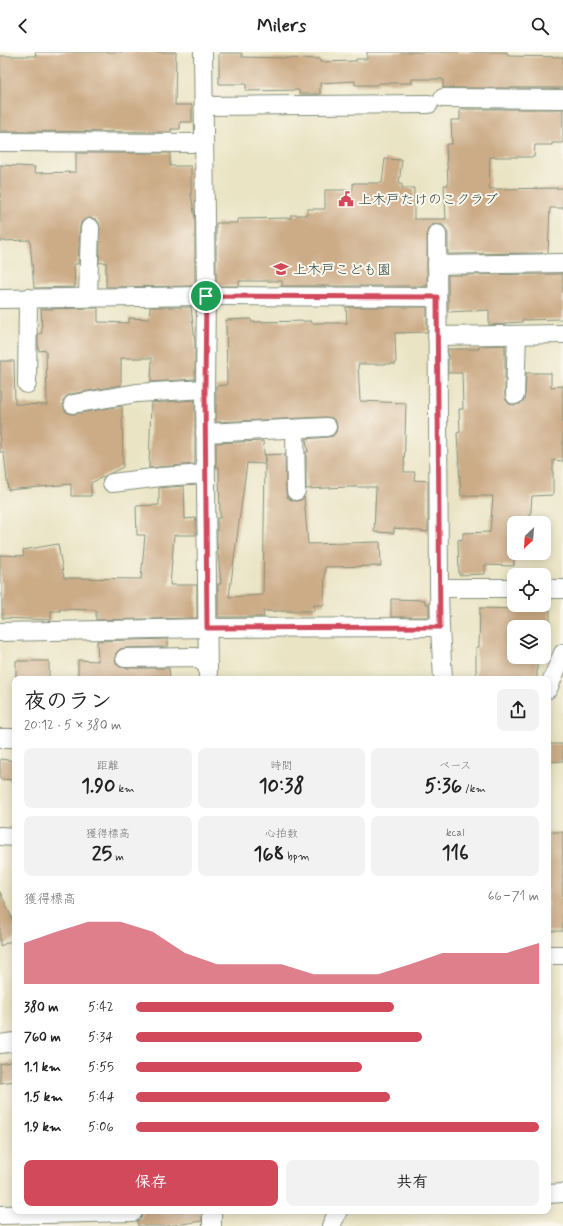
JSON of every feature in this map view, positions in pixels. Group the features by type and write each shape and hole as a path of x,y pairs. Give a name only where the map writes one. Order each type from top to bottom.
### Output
{"street":[{"path":"203,52 206,296 205,474 208,673"},
{"path":"204,106 563,99"},
{"path":"0,142 204,143"},
{"path":"88,297 90,228"},
{"path":"437,234 440,627 443,676"},
{"path":"437,265 563,263"},
{"path":"0,299 206,296 437,297"},
{"path":"27,384 28,298"},
{"path":"437,336 563,334"},
{"path":"516,394 517,335"},
{"path":"73,404 137,393 205,389"},
{"path":"205,433 327,428"},
{"path":"296,429 296,491"},
{"path":"112,483 161,477 205,474"},
{"path":"440,588 507,588"},
{"path":"551,588 563,589"},
{"path":"0,632 207,628 440,627"},
{"path":"551,682 563,653"},
{"path":"125,658 196,657 208,673"},
{"path":"0,738 12,738"},
{"path":"0,836 12,837"},
{"path":"551,955 563,955"},
{"path":"0,1044 12,1042"},
{"path":"551,1194 563,1193"},
{"path":"0,1215 44,1214"},
{"path":"212,1214 212,1226"},
{"path":"332,1226 337,1214"}],"building":[{"path":"35,52 176,52 175,105 192,105 192,122 180,122 180,129 171,129 171,132 0,131 0,56 36,56"},
{"path":"367,52 507,52 508,56 563,57 563,88 443,88 443,79 412,79 412,83 379,83 378,85 355,85 355,81 320,83 320,94 299,94 299,90 246,91 246,84 219,84 219,53 242,53 242,57 320,59 320,62 356,61 356,59 367,59"},
{"path":"460,109 563,109 563,143 552,143 552,145 535,145 534,157 490,157 489,189 563,188 563,208 550,208 548,253 448,254 448,234 443,225 437,224 428,228 427,234 427,286 282,286 282,281 239,281 239,286 216,286 216,223 238,223 238,219 291,218 291,215 307,215 307,209 325,209 325,190 353,190 353,183 382,183 385,159 402,160 399,184 402,184 402,188 414,188 414,219 446,219 444,185 448,185 446,144 452,144 451,120 460,120"},
{"path":"76,153 170,153 170,166 191,166 191,194 195,218 195,286 106,287 106,262 99,263 99,223 96,219 90,218 81,222 78,264 74,264 75,287 34,288 30,240 0,241 0,165 35,167 34,173 76,172"},
{"path":"563,274 563,319 522,320 522,322 489,325 489,310 448,312 448,275"},
{"path":"150,307 191,307 195,342 195,379 151,382 152,358 121,358 121,385 71,394 63,400 63,405 65,411 70,414 122,406 123,467 91,483 91,496 71,496 71,484 8,490 4,453 0,452 0,361 14,361 15,404 47,405 46,350 39,351 38,343 38,334 42,333 41,309 98,308 98,322 129,323 129,318 149,319"},
{"path":"346,307 427,307 427,332 395,333 396,364 358,364 360,401 406,403 404,472 415,472 414,480 428,481 428,532 394,528 394,533 374,532 376,487 306,489 306,452 308,452 306,439 333,436 337,427 336,422 332,418 326,417 216,422 216,386 227,385 226,320 251,319 251,322 311,321 312,323 347,323"},
{"path":"505,345 505,395 509,404 520,404 524,400 526,373 551,373 551,387 563,386 563,461 553,460 553,495 532,496 531,516 507,516 507,560 514,560 514,566 485,565 485,574 459,575 458,540 463,539 463,533 490,532 493,496 461,496 457,433 460,432 459,409 463,409 462,373 448,373 448,349 479,349 479,346"},
{"path":"195,400 195,464 149,468 151,403"},
{"path":"263,441 265,463 265,455 285,454 287,497 296,501 301,500 304,497 308,544 380,542 381,566 325,567 324,605 314,605 314,611 263,611 264,617 218,617 218,584 221,584 217,543 217,518 220,518 219,467 216,467 216,443","holes":["247,463 265,464 263,595 229,597"]},
{"path":"184,486 185,519 196,518 196,535 174,535 170,585 197,585 197,618 96,620 96,610 60,609 60,611 51,611 51,620 2,618 0,555 24,556 23,550 58,544 64,578 141,579 145,535 137,535 136,506 159,505 159,488"},
{"path":"391,599 425,600 425,604 429,604 429,617 391,617"},
{"path":"480,608 507,609 507,612 550,612 550,620 507,620 507,664 537,664 537,676 476,676 476,647 479,647"},
{"path":"168,639 168,647 120,649 116,653 115,659 116,664 125,668 169,668 170,676 78,676 78,660 98,661 97,641"},
{"path":"16,661 49,661 49,676 16,676"},
{"path":"551,744 563,744 563,761 551,762"},
{"path":"0,759 12,761 12,780 0,779"},
{"path":"551,832 563,832 563,931 551,931"},
{"path":"0,892 12,918 12,940 0,946"},
{"path":"12,1062 12,1081 0,1083 0,1064"},
{"path":"142,1214 202,1214 202,1221 168,1226 138,1226 137,1221 142,1217"}],"place":[{"name":"上木戸たけのこクラブ","path":"346,199"},
{"name":"上木戸こども園","path":"281,269"}],"route":[{"path":"206,296 437,297 440,627 207,628 205,389 206,296"}]}
